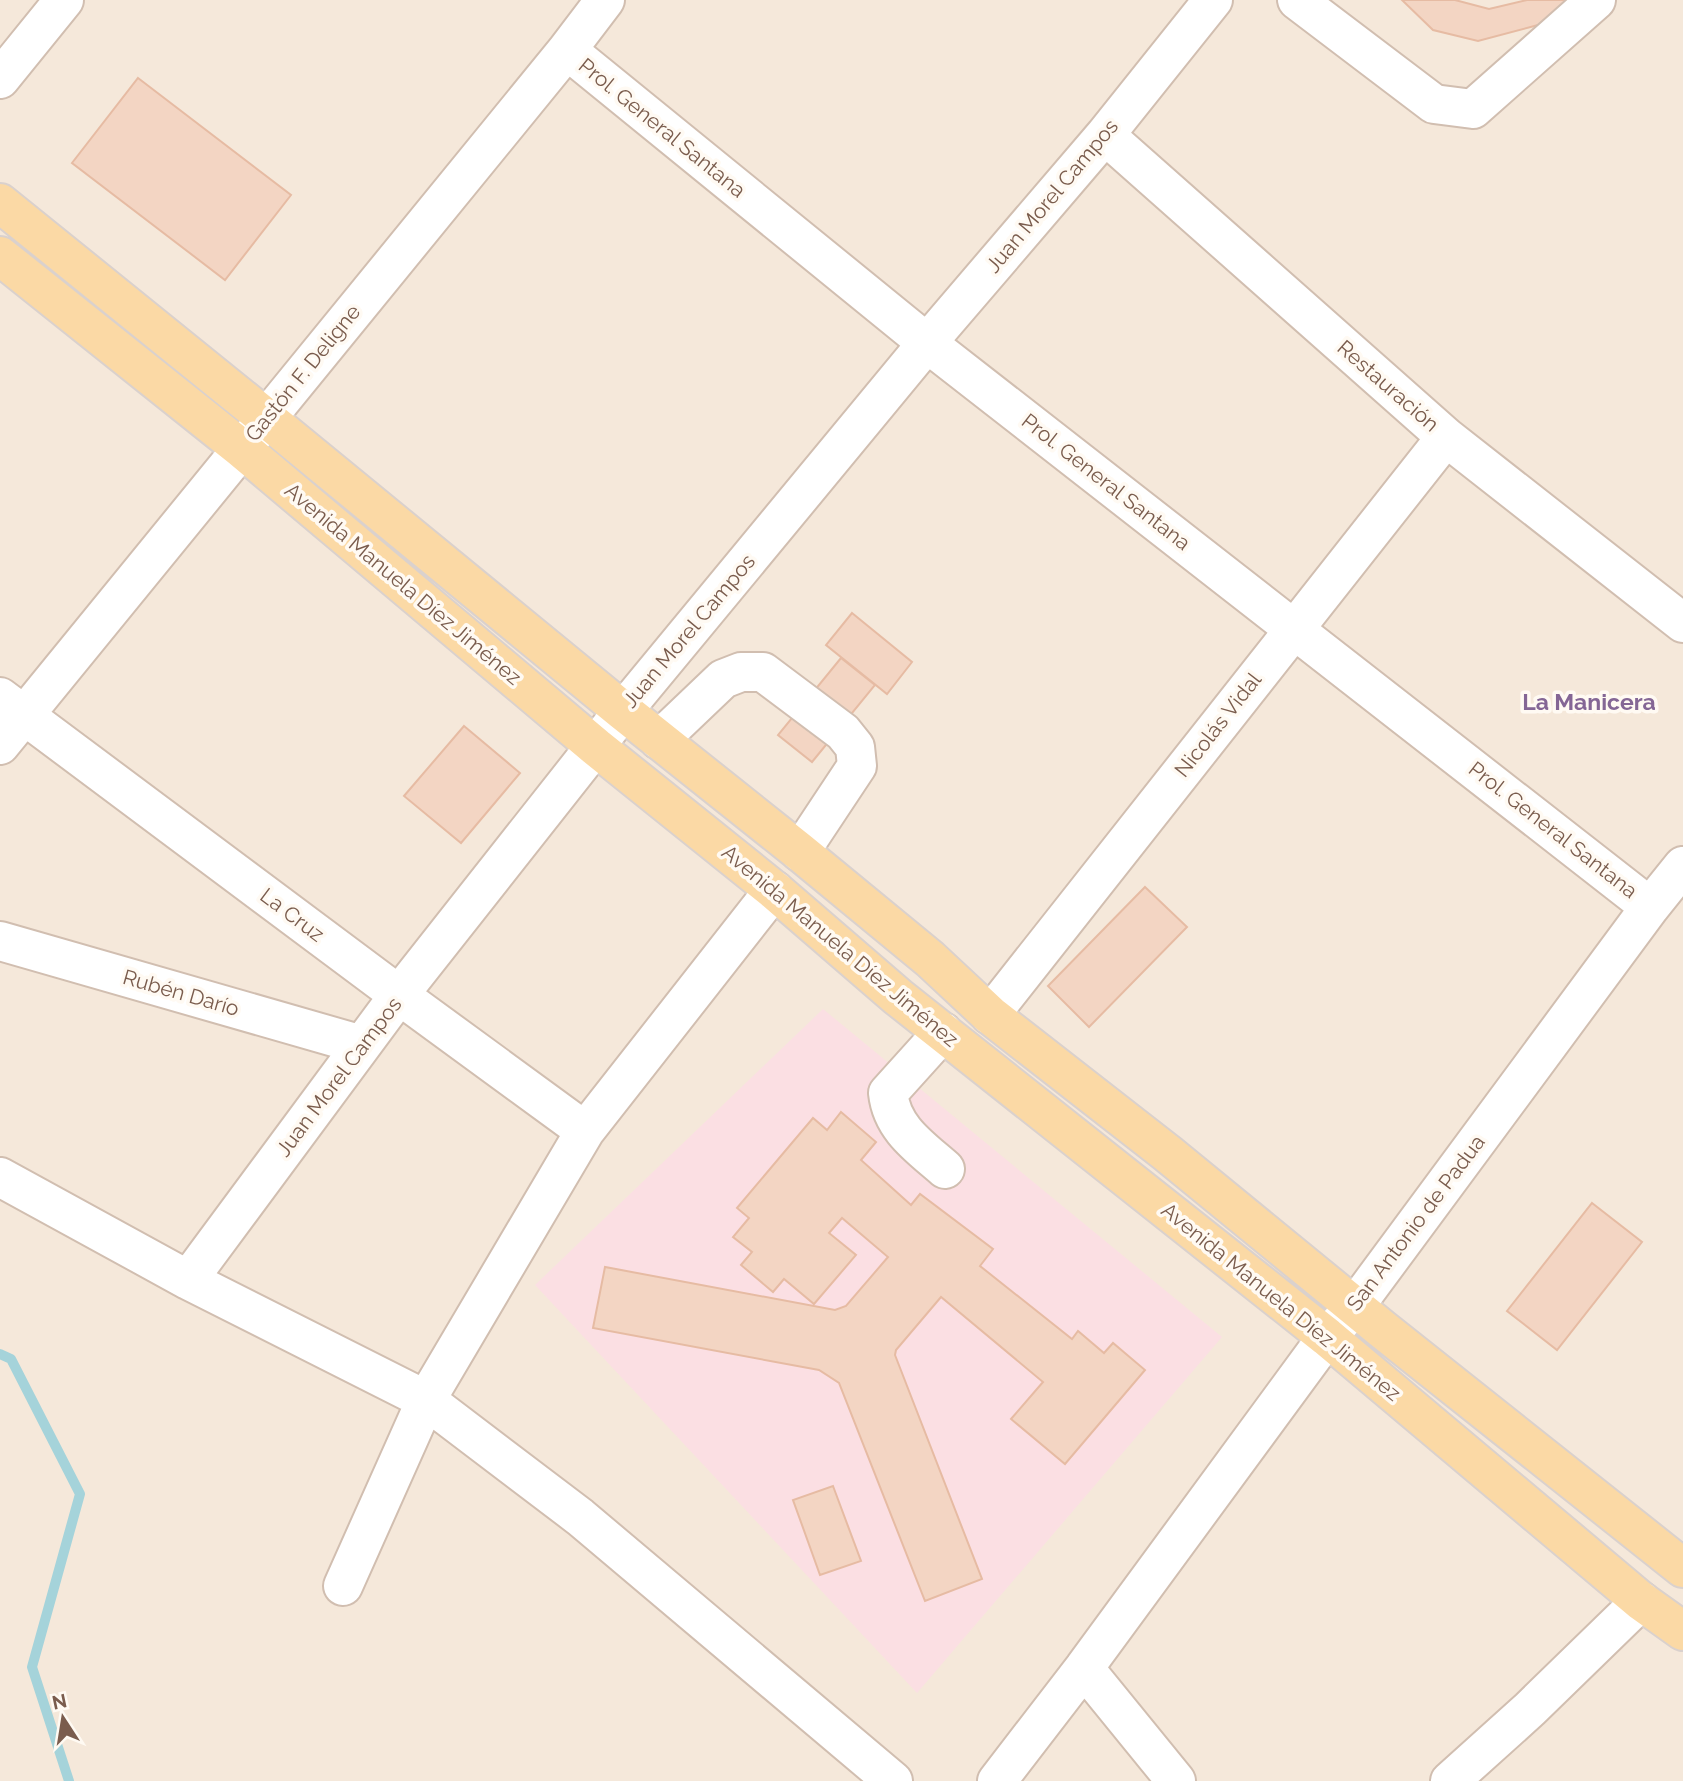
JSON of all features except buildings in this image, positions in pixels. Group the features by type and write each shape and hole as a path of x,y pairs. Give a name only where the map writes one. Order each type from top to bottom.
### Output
{"main road":[{"name":"Avenida Manuela Díez Jiménez","path":"0,203 800,852 930,960 990,1014 1683,1568"},
{"name":"Avenida Manuela Díez Jiménez","path":"0,256 242,449 596,747 774,890 898,997 1327,1338 1640,1601 1683,1631"},
{"path":"1139,1188 1167,1153"}],"street":[{"path":"0,79 64,0"},
{"name":"Gastón F. Deligne","path":"0,746 12,707 242,449 605,0"},
{"name":"Juan Morel Campos","path":"188,1280 399,995 623,711 927,343 1105,135 1213,0"},
{"path":"1297,0 1434,104 1473,109 1596,0"},
{"name":"Prol. General Santana","path":"566,50 927,343 1650,906"},
{"name":"Restauración","path":"1105,135 1446,437 1683,623"},
{"name":"Nicolás Vidal","path":"990,1014 1446,437"},
{"path":"659,740 723,679 741,672 763,672 843,732 855,747 857,766 800,852"},
{"name":"La Cruz","path":"12,707 585,1131"},
{"name":"San Antonio de Padua","path":"997,1781 1084,1668 1327,1338 1355,1307 1650,906 1683,866"},
{"path":"343,1586 426,1401 585,1131 774,890"},
{"name":"Rubén Darío","path":"0,941 362,1045"},
{"path":"943,1032 888,1093 889,1108 895,1121 945,1169"},
{"path":"0,1177 188,1280 426,1401 580,1517 893,1781"},
{"path":"1450,1781 1530,1709 1640,1601"},
{"path":"1084,1668 1176,1781"}],"shaded area":[{"path":"0,0 1683,0 1683,1781 0,1781"},
{"path":"823,1009 1222,1337 917,1693 535,1285"}],"waterway":[{"path":"0,1354 11,1359 80,1494 32,1667 69,1781"}],"district":[{"name":"La Manicera","path":"1589,702"}]}
